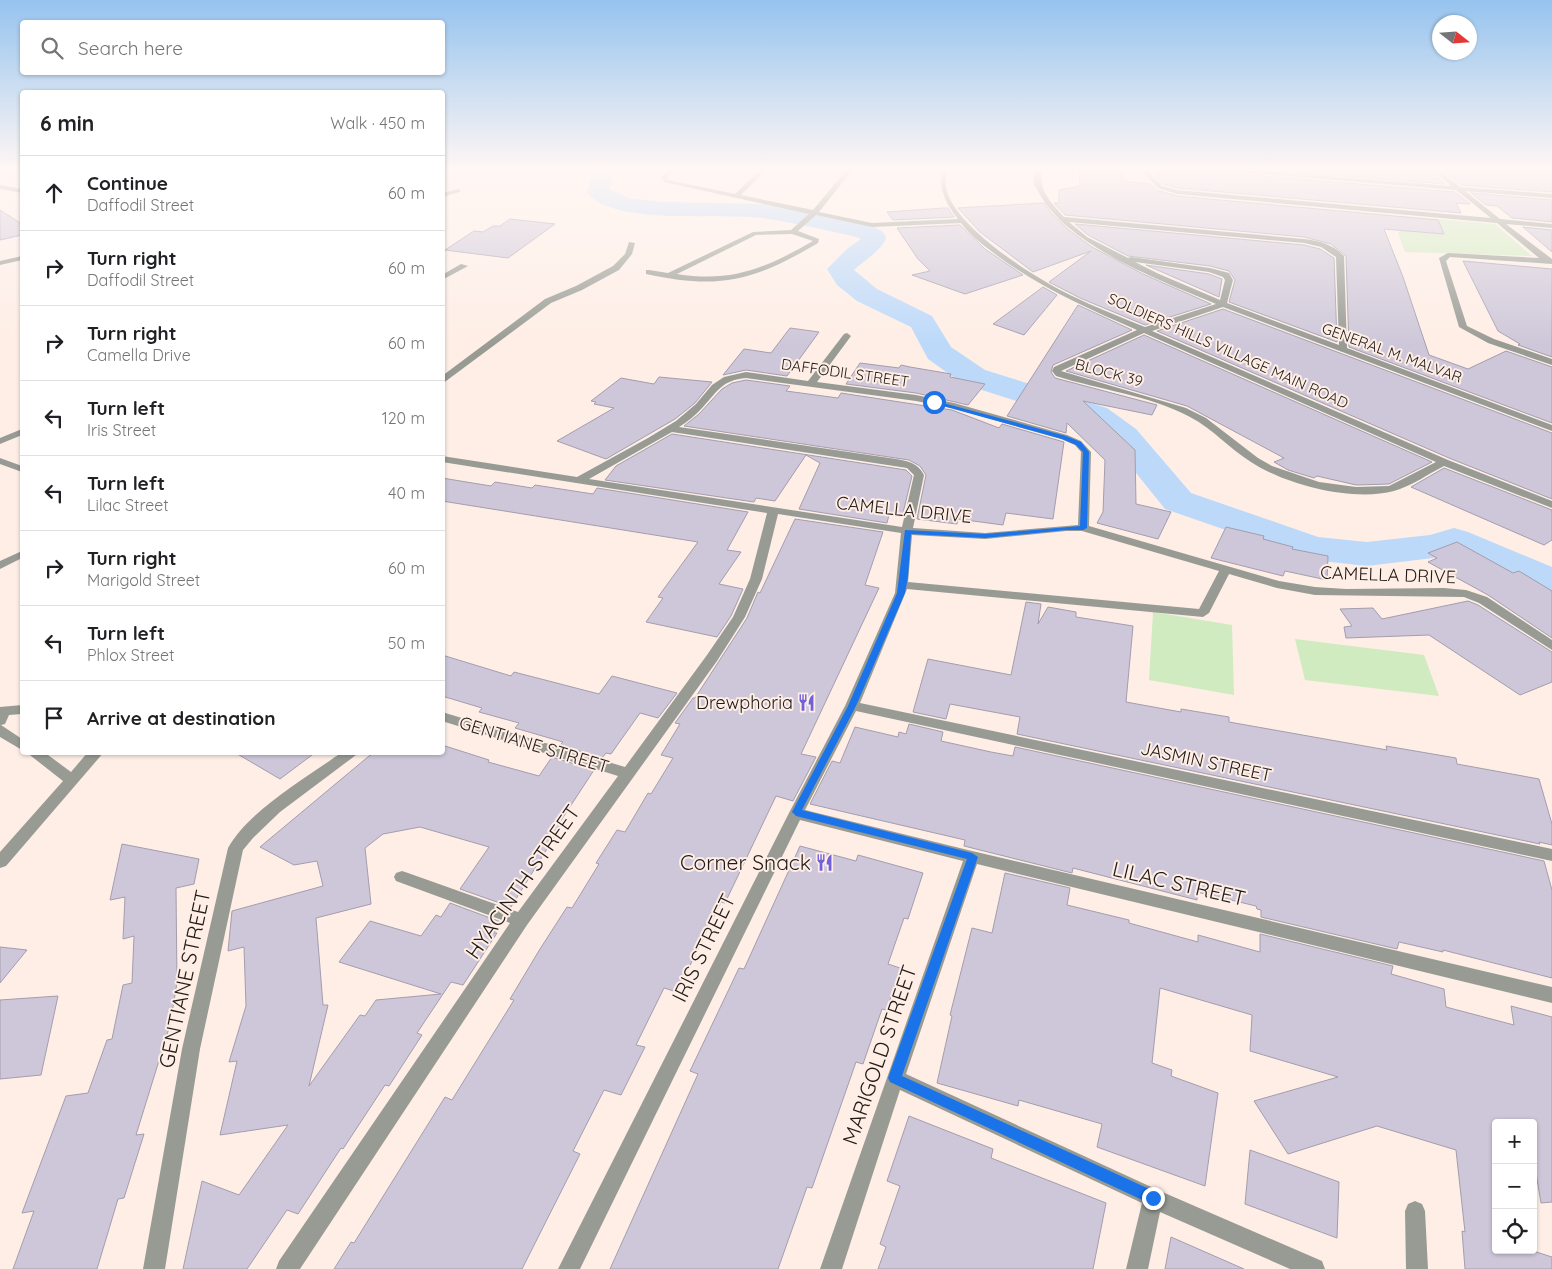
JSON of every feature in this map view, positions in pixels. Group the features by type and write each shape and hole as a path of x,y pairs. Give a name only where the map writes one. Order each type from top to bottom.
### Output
{"street":[{"path":"793,232 798,227"},
{"name":"SOLDIERS HILLS VILLAGE MAIN ROAD","path":"970,227 986,245 1020,270 1066,296 1444,462 1552,505"},
{"name":"GENERAL M. MALVAR","path":"1073,227 1085,238 1156,276 1223,304 1552,428"},
{"path":"1159,227 1304,241 1335,250 1340,256 1343,350"},
{"path":"1507,227 1551,263"},
{"path":"648,272 670,275 710,280 730,279 782,261 817,240 793,232 755,233 670,275"},
{"path":"445,379 548,301 579,288 616,268 628,254 630,244"},
{"path":"1551,263 1462,255 1448,255 1442,260 1463,327 1491,341 1552,362"},
{"path":"0,263 20,258"},
{"path":"1120,258 1210,270 1226,275 1228,280 1223,304"},
{"path":"445,276 464,266"},
{"name":"BLOCK 39","path":"1223,304 1146,330 1056,371 1059,374 1090,385 1153,400 1183,410 1208,422 1255,460 1277,474 1305,483 1349,489 1391,489 1444,462"},
{"path":"811,383 847,336"},
{"name":"DAFFODIL STREET","path":"578,480 670,429 699,407 720,380 728,376 746,375 948,404 1064,437 1078,443 1086,452 1083,528"},
{"name":"IRIS STREET","path":"569,1269 796,812 852,706 902,585 907,531 919,475 918,470 911,466 670,429"},
{"path":"0,440 20,433"},
{"name":"CAMELLA DRIVE","path":"445,459 907,531 985,536 1083,528 1225,570 1277,584 1315,591 1369,594 1444,592 1466,594 1483,600 1552,646"},
{"path":"0,462 20,469"},
{"name":"HYACINTH STREET","path":"288,1269 521,920 626,773 712,658 739,617 756,579 773,511"},
{"path":"0,566 20,555"},
{"path":"902,585 1204,613 1225,570"},
{"name":"JASMIN STREET","path":"852,706 1552,855"},
{"path":"1,714 20,710"},
{"name":"GENTIANE STREET","path":"445,717 626,773"},
{"path":"0,730 20,744"},
{"path":"37,755 73,780"},
{"path":"0,862 94,755"},
{"name":"GENTIANE STREET","path":"154,1269 191,1048 236,848 248,831 265,817 349,755"},
{"name":"LILAC STREET","path":"796,812 972,857 1552,995"},
{"name":"MARIGOLD STREET","path":"831,1269 894,1078 972,857"},
{"path":"402,877 521,920"},
{"path":"894,1078 1153,1198 1314,1269"},
{"path":"1137,1269 1153,1198"},
{"path":"1415,1211 1417,1269"}],"green space":[{"path":"1499,227 1532,256 1405,252 1398,233 1405,228"},
{"path":"1153,612 1232,625 1234,695 1149,680"},
{"path":"1295,639 1424,655 1439,696 1305,680"}],"building":[{"path":"0,227 20,227 20,235 0,240"},
{"path":"491,227 551,227 508,258 445,250 474,231 483,232"},
{"path":"962,227 985,249 1023,275 965,294 912,275 930,271 918,259 897,228"},
{"path":"976,227 1066,227 1092,247 1143,274 1211,304 1145,325 1080,298 1049,282 1091,251 1033,272"},
{"path":"1079,227 1110,227 1304,245 1320,249 1334,258 1337,342 1229,302 1235,280 1229,271 1210,266 1128,256 1088,235"},
{"path":"1198,227 1441,227 1444,234 1384,229 1403,277 1429,355 1468,369 1506,351 1552,367 1552,423 1349,347 1346,256 1331,244 1304,237"},
{"path":"1523,227 1552,230 1552,252"},
{"path":"1463,261 1552,269 1552,357 1518,345 1520,344 1498,331"},
{"path":"1146,265 1209,274 1222,279 1219,297"},
{"path":"1043,287 1057,295 1024,335 993,324"},
{"path":"1078,305 1132,330 1053,365 1051,372 1055,378 1157,405 1152,415 1083,401 1135,450 1136,504 1171,512 1158,539 1097,523 1103,512 1105,460 1067,423 1066,433 1007,416"},
{"path":"1223,309 1552,433 1552,499 1449,458 1157,331"},
{"path":"790,328 819,332 787,376 746,370 723,375 744,349 771,353"},
{"path":"1144,335 1432,462 1389,484 1356,485 1317,476 1314,478 1288,470 1274,462 1284,458 1187,406 1066,371"},
{"path":"860,363 899,368 901,365 951,374 950,377 985,384 968,405 916,393 846,384"},
{"path":"659,377 712,382 695,403 675,419 606,459 557,441 614,408 594,404 596,402 591,401 621,378 654,384"},
{"path":"746,380 790,386 786,391 838,398 841,393 952,410 999,428 1002,424 1064,442 1053,519 1006,513 1003,525 958,519 957,524 917,519 926,475 920,466 909,460 684,426 699,414 722,389 732,383"},
{"path":"672,434 906,470 912,476 902,517 889,515 887,523 799,509 820,463 806,455 775,501 756,498 754,502 605,480 616,466"},
{"path":"1444,468 1552,510 1552,540 1544,545 1411,487"},
{"path":"445,478 491,486 495,482 532,488 535,485 593,494 597,488 748,512 727,550 741,552 719,584 743,589 731,616 717,637 646,622 663,598 658,597 698,542 445,501"},
{"path":"795,519 883,532 865,585 879,588 801,754 816,757 793,801 776,796 725,903 721,902 677,992 664,988 636,1045 645,1047 621,1095 604,1090 573,1151 580,1154 522,1269 334,1269 351,1242 354,1243 445,1097 452,1100 514,1000 510,999 540,949 567,907 572,908 599,864 596,863 617,830 625,832 648,793 651,794 673,758 661,755 680,724 675,723 693,698 695,698 747,618"},
{"path":"1226,527 1264,536 1263,539 1293,547 1292,549 1328,556 1327,580 1285,571 1283,576 1211,558"},
{"path":"1457,542 1513,573 1519,571 1552,591 1552,638 1488,595 1428,562 1437,558 1428,553"},
{"path":"1468,601 1478,605 1552,652 1552,682 1520,695 1429,635 1346,638 1344,627 1352,626 1340,609 1373,608 1382,619"},
{"path":"1026,602 1041,604 1038,624 1048,607 1076,612 1076,617 1133,626 1126,702 1181,712 1181,709 1229,717 1229,722 1387,750 1386,746 1456,758 1457,764 1539,779 1552,824 1552,845 1017,734 1020,717 950,704 946,719 913,712 928,659 1011,675"},
{"path":"445,656 511,676 514,672 599,694 612,676 677,693 658,718 640,713 611,754 606,753 602,758 560,745 563,742 515,728 519,723 479,712 482,708 445,697"},
{"path":"909,724 943,732 941,741 991,752 1013,756 1015,747 1544,861 1552,890 1552,978 1443,950 1443,952 1399,942 1397,949 1261,917 1261,910 1257,909 1256,906 1197,892 1197,900 1073,868 1072,873 964,846 965,840 810,804 832,761 840,763 855,727 898,737 899,732 906,734"},
{"path":"445,746 489,760 488,762 539,776 552,757 594,770 560,822 563,823 511,907 460,889 489,847 420,827 383,834 365,848 371,904 316,918 323,1005 328,1005 309,1086 360,1015 365,1016 376,1000 441,994 339,962 370,921 421,936 436,915 441,917 450,903 501,922 494,933 497,933 463,985 451,982 417,1033 422,1035 389,1086 385,1085 298,1214 287,1210 247,1269 183,1269 202,1181 239,1195 288,1125 220,1135 237,1061 229,1062 246,1006 244,947 228,951 232,911 323,886 317,861 294,865 260,847 369,756 445,755"},
{"path":"239,755 312,755 280,779"},
{"path":"122,844 199,859 194,884 176,888 177,983 170,1025 136,1135 144,1134 124,1198 118,1199 97,1269 13,1269 34,1211 22,1213 66,1096 88,1093 107,1040 112,1039 123,985 132,983 134,936 123,939 125,897 110,900"},
{"path":"800,846 856,861 858,855 923,873 908,919 904,918 888,964 900,968 887,1010 882,1009 863,1064 856,1062 812,1188 807,1187 778,1269 610,1269 698,1074 690,1071 739,968 744,969"},
{"path":"1005,873 1070,888 1067,905 1129,920 1129,923 1198,942 1198,935 1260,952 1260,934 1393,966 1391,974 1444,989 1446,1007 1514,1025 1511,1006 1552,1017 1552,1202 1541,1203 1537,1179 1537,1119 1492,1119 1492,1254 1537,1254 1537,1252 1552,1257 1552,1269 1465,1269 1462,1231 1465,1232 1456,1150 1377,1126 1288,1154 1254,1101 1338,1077 1250,1051 1252,1015 1160,988 1152,1063 1172,1070 1171,1076 1218,1093 1205,1186 1097,1147 1102,1124 1019,1100 1018,1106 937,1083 952,1016 950,1015 972,928 992,933"},
{"path":"0,947 27,950 0,983"},
{"path":"58,996 41,1075 0,1079 0,1000"},
{"path":"909,1116 993,1149 991,1158 1106,1203 1093,1269 878,1269 886,1247 880,1244 900,1186 887,1181"},
{"path":"1250,1150 1339,1182 1337,1238 1245,1204"},
{"path":"1171,1237 1244,1269 1165,1269"}],"waterway":[{"path":"846,227 864,231 874,237 873,242 857,253 840,269 846,279 867,295 922,322 939,353 974,377 1095,415 1124,436 1178,501 1312,548 1367,554 1433,546 1454,540 1518,566 1552,583"}],"place":[{"name":"Drewphoria","path":"807,703"},
{"name":"Corner Snack","path":"825,863"}],"route":[{"path":"934,402 1064,437 1078,443 1086,452 1083,528 985,536 960,536 907,531 901,593 852,706 796,812 972,857 894,1078 1153,1198"}]}
